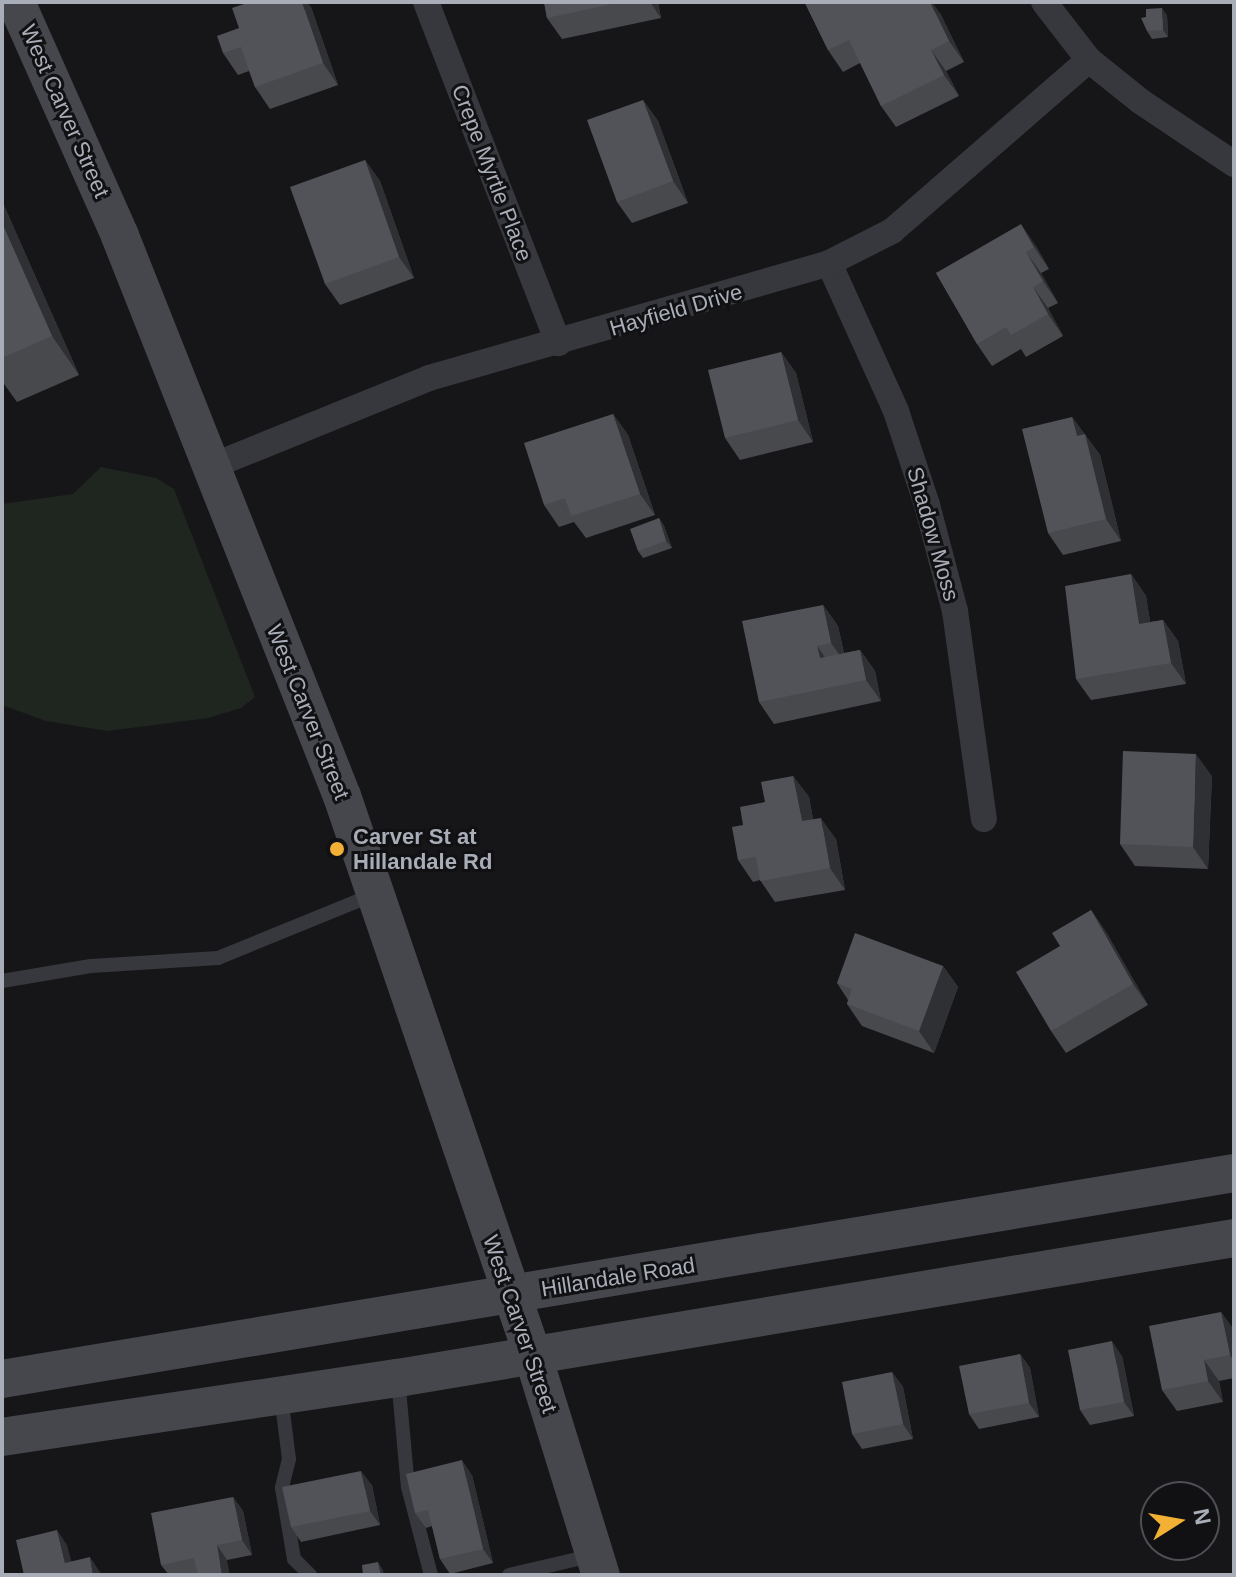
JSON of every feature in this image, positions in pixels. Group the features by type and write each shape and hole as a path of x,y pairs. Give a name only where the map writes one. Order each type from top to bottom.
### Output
{"street":[{"name":"West Carver Street","path":"16,2 120,236 342,796 508,1294 533,1356 598,1565"},
{"name":"Crepe Myrtle Place","path":"426,2 558,343"},
{"path":"1044,2 1089,60 1140,101 1234,164"},
{"name":"Hayfield Drive","path":"210,467 387,392 829,263 892,231 1089,60"},
{"name":"Shadow Moss","path":"829,263 896,411 927,505 969,689 984,819"},
{"name":"Hillandale Road","path":"2,1379 1234,1173"},
{"path":"2,1437 398,1378 1234,1238"}],"lane":[{"path":"2,981 91,966 218,958 375,894"},
{"path":"398,1378 408,1487 431,1575"},
{"path":"280,1395 289,1459 282,1488 294,1559 310,1575"},
{"path":"509,1575 598,1565"}],"shaded area":[{"path":"101,467 156,478 174,489 255,697 241,708 208,718 108,731 46,721 2,705 2,504 73,494"}],"building":[{"path":"250,2 302,2 323,63 255,87 241,47 223,53 217,36 239,28 232,8"},
{"path":"544,2 621,2 547,18"},
{"path":"807,2 930,2 949,41 931,50 944,75 881,106 849,40 828,50"},
{"path":"1162,8 1163,30 1147,31 1141,18 1146,17 1146,9"},
{"path":"643,100 673,181 617,202 587,120"},
{"path":"365,160 399,257 325,284 290,187"},
{"path":"2,223 52,336 2,358"},
{"path":"1021,224 1034,247 1026,252 1043,281 1033,287 1048,314 1011,335 1006,327 977,344 936,273"},
{"path":"781,352 798,420 725,438 708,370"},
{"path":"613,414 640,494 571,516 565,498 544,505 524,443"},
{"path":"1072,417 1077,436 1085,434 1106,519 1048,533 1022,429"},
{"path":"659,518 666,541 638,551 630,529"},
{"path":"1131,574 1139,624 1163,620 1171,663 1076,679 1065,586"},
{"path":"823,605 831,643 817,646 820,658 860,650 866,680 759,702 742,621"},
{"path":"1123,751 1196,754 1193,847 1120,844"},
{"path":"793,776 802,821 821,818 830,868 760,881 756,857 738,860 732,827 743,825 740,807 765,802 761,782"},
{"path":"1091,910 1133,984 1051,1031 1016,972 1060,946 1052,933"},
{"path":"855,933 943,966 919,1031 847,1004 852,989 837,983"},
{"path":"1221,1312 1230,1355 1204,1360 1208,1381 1162,1390 1149,1326"},
{"path":"1112,1341 1124,1402 1080,1410 1068,1350"},
{"path":"1020,1354 1029,1403 969,1414 959,1366"},
{"path":"892,1372 903,1424 852,1434 842,1382"},
{"path":"462,1460 483,1549 440,1559 428,1510 415,1513 406,1474"},
{"path":"361,1471 370,1511 291,1527 282,1487"},
{"path":"233,1497 242,1540 217,1545 222,1575 198,1575 194,1558 161,1565 151,1513"},
{"path":"57,1530 65,1563 90,1557 93,1575 24,1575 16,1540"},
{"path":"378,1562 381,1575 363,1575 362,1565"}],"place":[{"name":"Carver St at Hillandale Rd","path":"337,849"}]}
